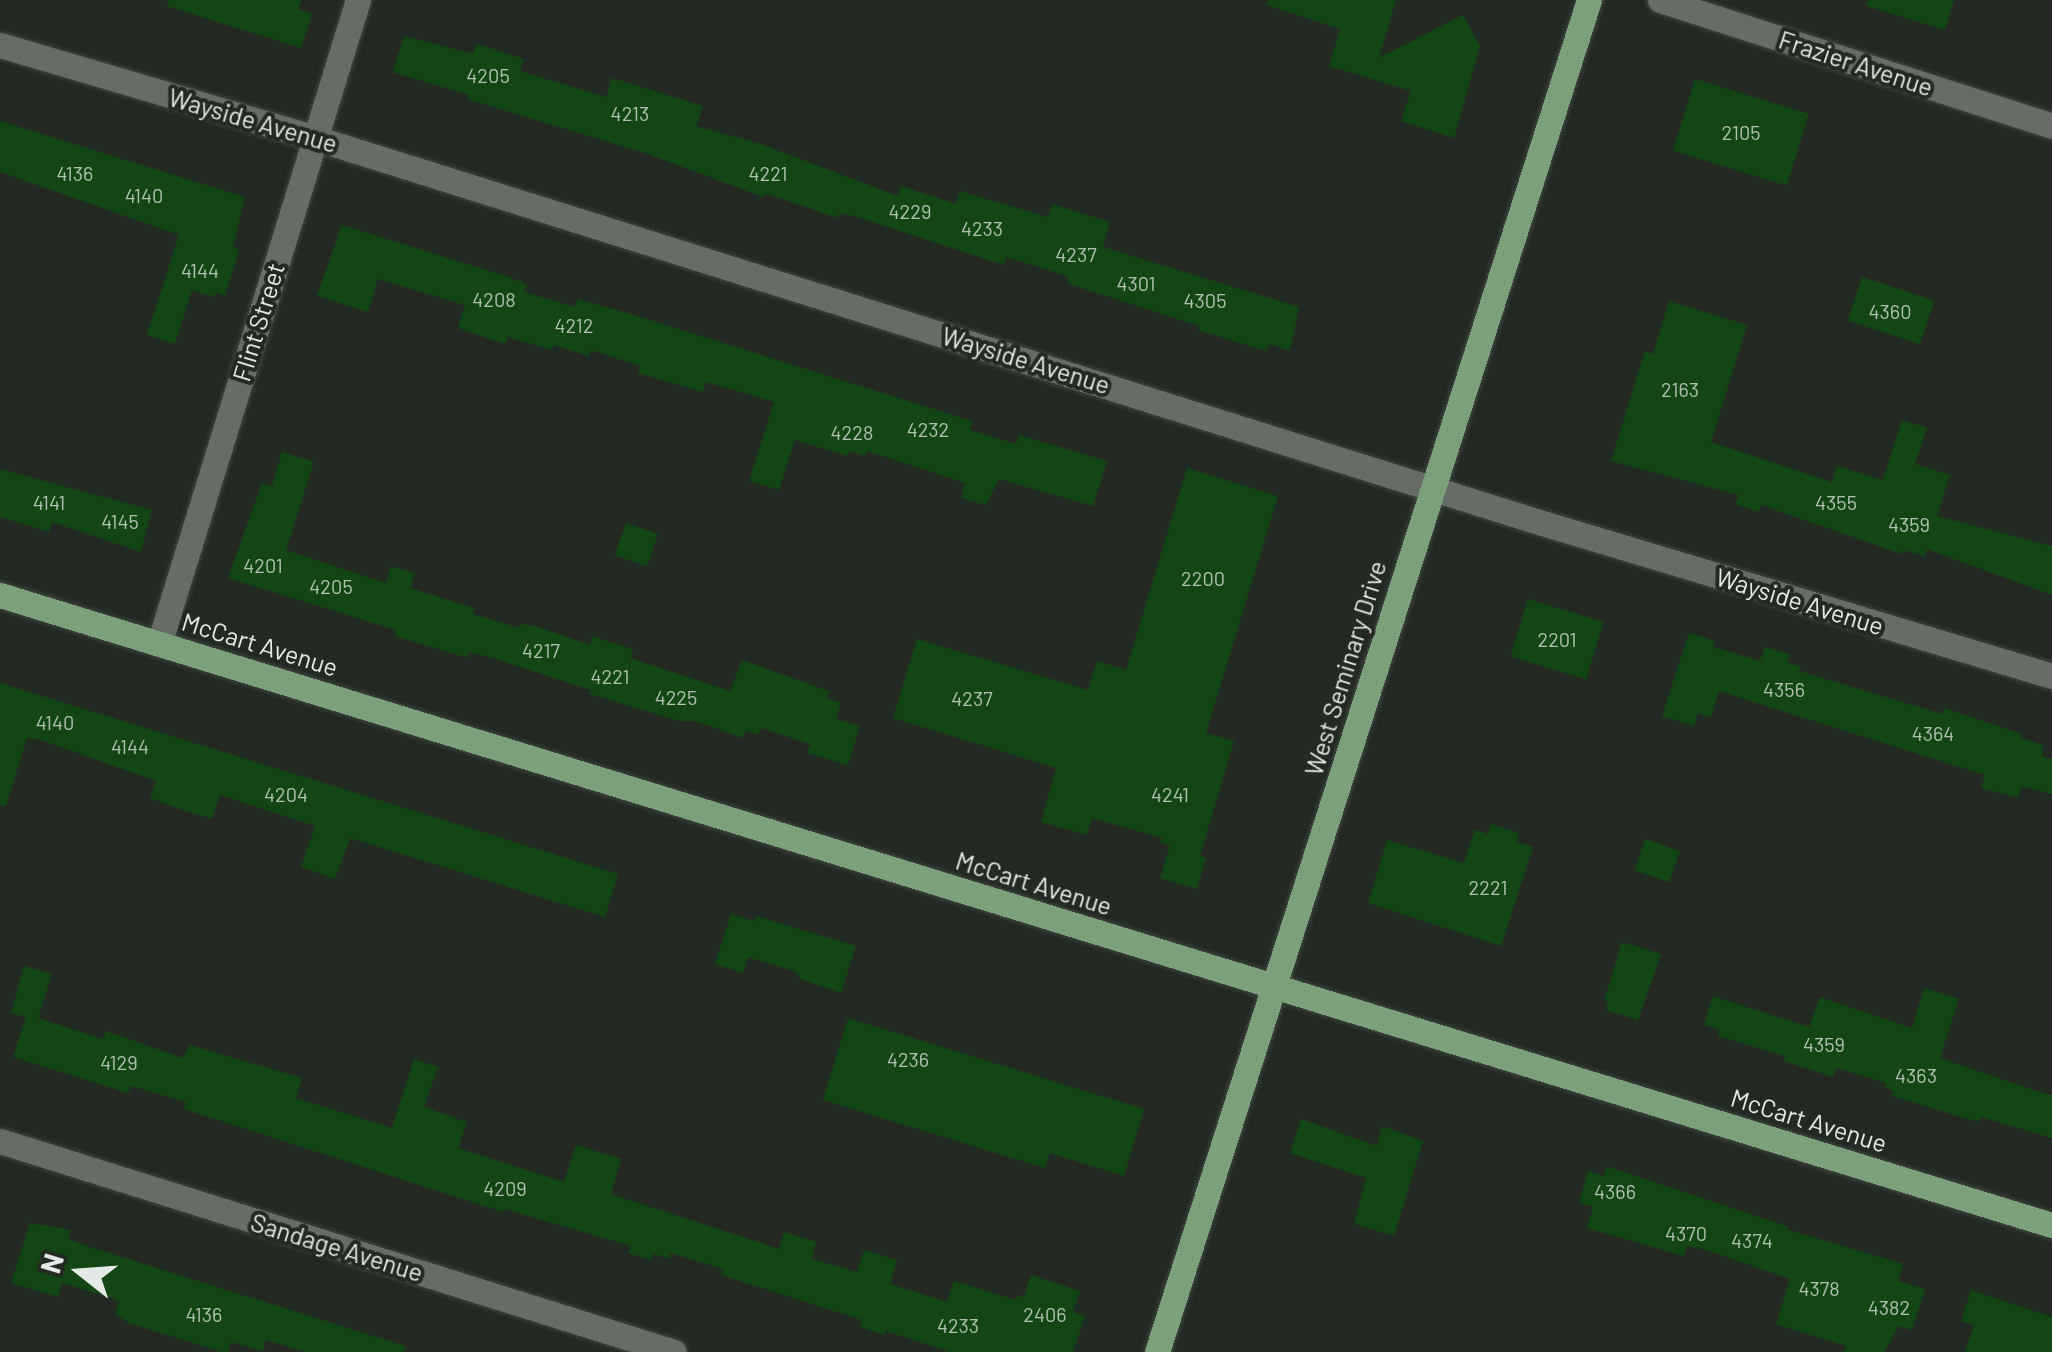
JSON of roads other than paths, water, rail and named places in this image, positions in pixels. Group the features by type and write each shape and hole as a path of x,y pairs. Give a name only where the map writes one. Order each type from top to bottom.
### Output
{"main road":[{"name":"West Seminary Drive","path":"1157,1352 1589,0"},
{"name":"McCart Avenue","path":"0,595 2052,1226"}],"street":[{"name":"Flint Street","path":"159,644 358,0"},
{"name":"Frazier Avenue","path":"1660,0 2052,126"},
{"name":"Wayside Avenue","path":"0,46 315,138 2052,676"},
{"name":"Sandage Avenue","path":"0,1141 674,1352"}]}
